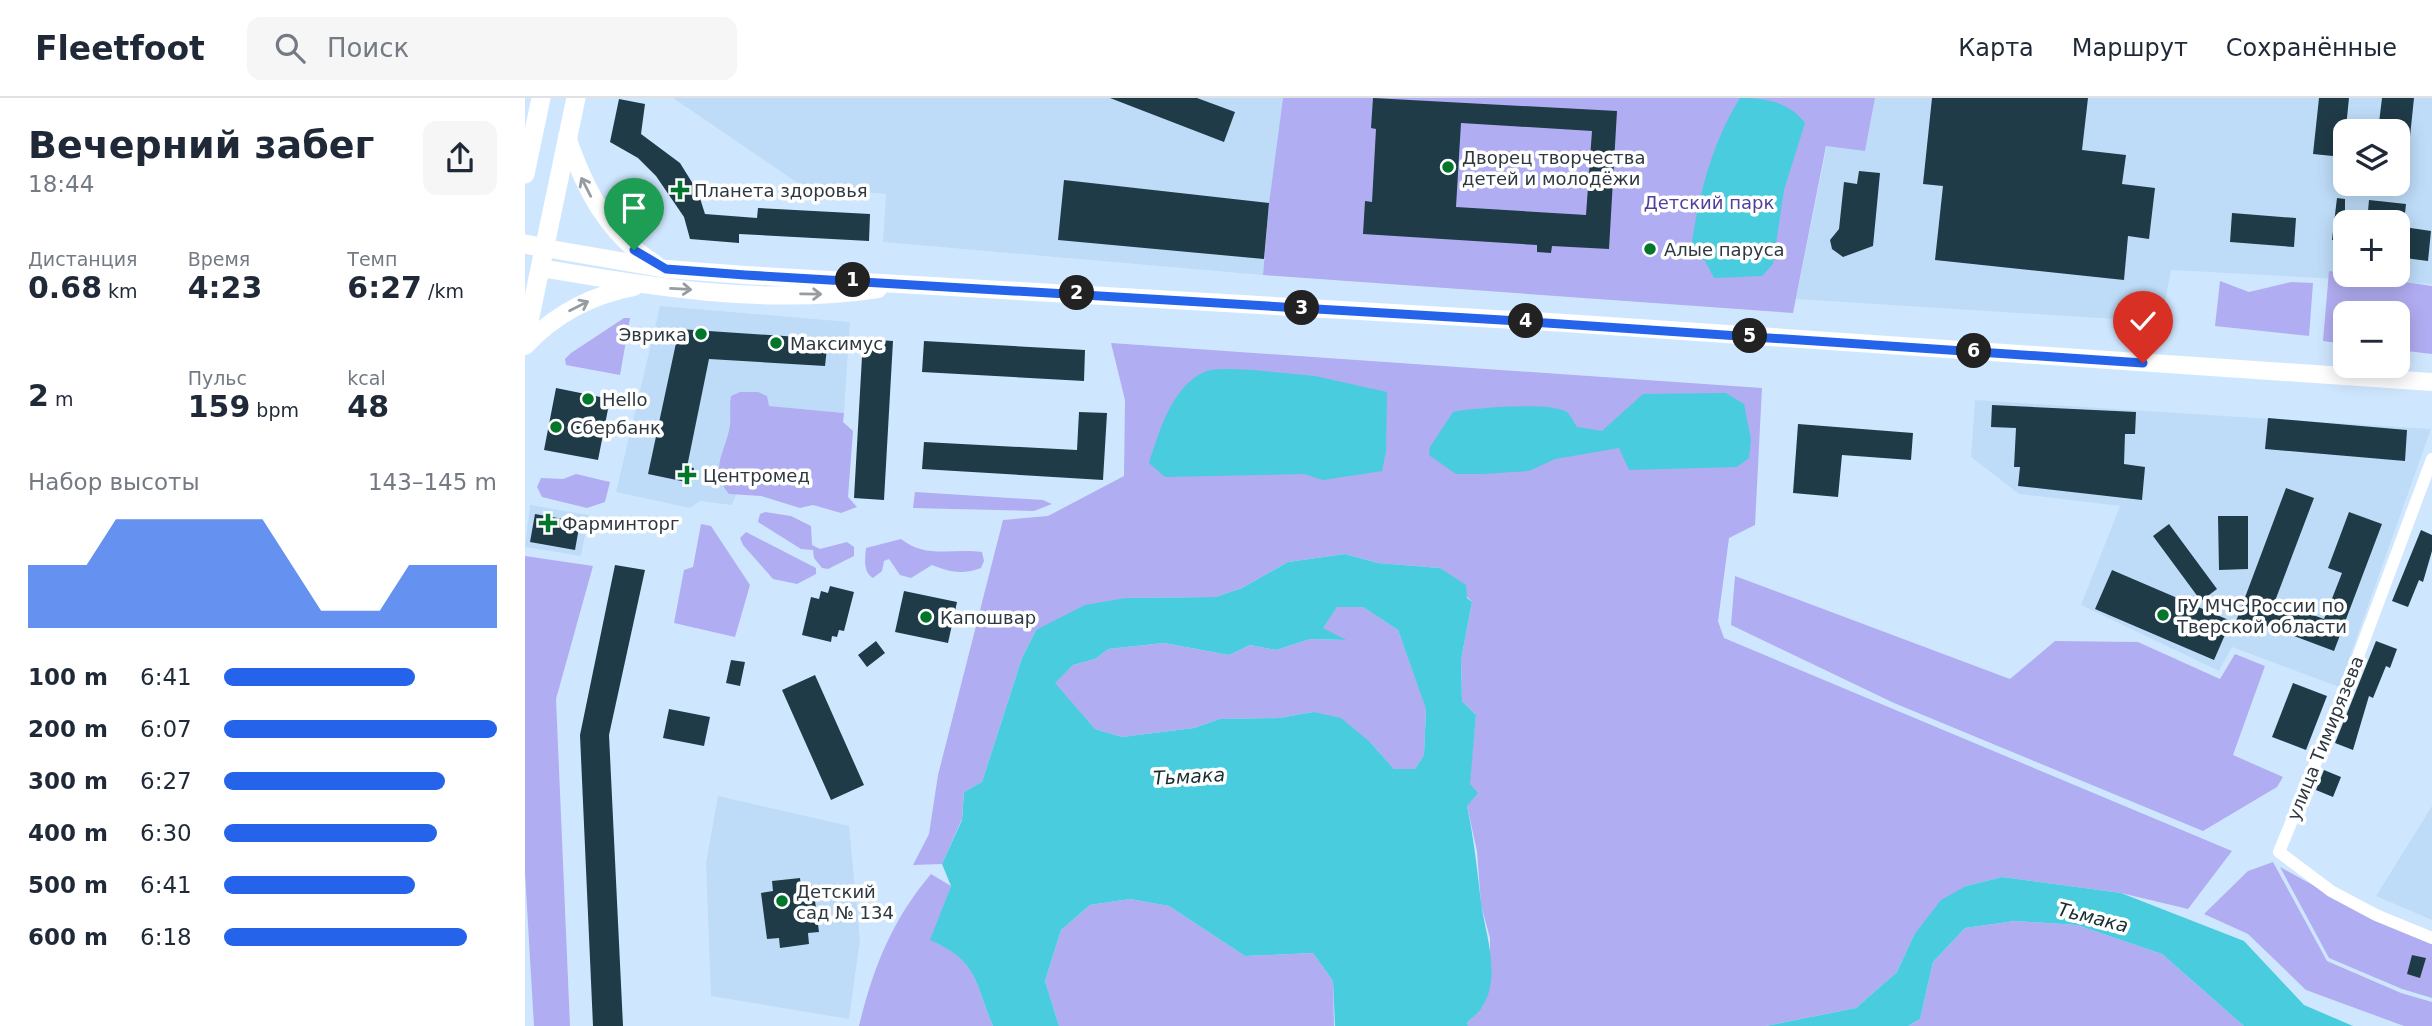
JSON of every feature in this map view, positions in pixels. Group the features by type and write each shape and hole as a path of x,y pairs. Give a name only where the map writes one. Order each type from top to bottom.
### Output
{"main road":[{"path":"525,174 529,138 541,98"},
{"path":"525,340 533,267 545,247 576,98"},
{"path":"567,137 584,182 607,220 634,250 666,269"},
{"path":"525,244 666,269 2432,382"},
{"path":"533,267 643,285 844,294 916,284"},
{"path":"525,345 548,324 576,307 606,294 643,285"}],"street":[{"name":"улица Тимирязева","path":"2432,459 2344,694 2279,852 2331,891 2376,915 2432,938"}],"shaded area":[{"path":"673,98 1283,98 1269,203 1263,275 883,242 886,194 802,186"},
{"path":"1875,98 2432,98 2432,284 2410,283 2410,210 2333,210 2333,279 2171,270 2161,322 1796,299 1827,145 1865,151"},
{"path":"660,306 850,322 844,413 746,404 737,493 732,505 700,501 690,508 616,492"},
{"path":"1975,400 2431,429 2339,687 2232,647 2219,671 2081,605 2120,506 2019,494 1971,457"},
{"path":"530,505 589,515 581,556 525,547"},
{"name":"Детский сад № 134","path":"718,796 849,826 860,940 849,1019 711,996 706,863"},
{"path":"2432,806 2432,920 2376,896"}],"green space":[{"name":"Детский парк","path":"1283,98 1875,98 1865,151 1826,146 1793,313 1263,275 1269,203"},
{"path":"2329,271 2333,272 2333,287 2410,287 2410,283 2432,286 2432,354 2410,351 2410,301 2333,301 2333,342 2323,341"},
{"path":"2220,281 2249,292 2291,282 2313,283 2309,336 2215,326"},
{"path":"624,318 630,318 620,375 566,365 565,359 571,353"},
{"path":"1111,343 1762,388 1755,525 1729,538 1718,621 1724,638 2232,851 2188,909 2121,893 2002,877 1966,886 1914,935 1897,972 1856,1008 1766,1026 1468,1026 1467,1023 1482,1007 1490,980 1490,938 1481,905 1477,851 1467,806 1476,715 1462,701 1461,660 1472,602 1440,568 1378,563 1345,554 1288,562 1242,588 1216,597 1126,598 1036,630 1022,658 982,782 964,792 962,819 942,864 913,865 929,834 938,775 1003,520 1048,516 1124,476 1125,400"},
{"path":"740,392 758,392 767,396 769,406 844,413 843,422 853,431 848,497 857,507 841,513 813,505 800,508 761,496 729,494 723,485 719,468 730,425 731,396"},
{"path":"576,474 610,482 605,502 587,508 542,497 537,487 541,478 563,479"},
{"path":"915,492 1043,500 1052,504 1034,511 913,508"},
{"path":"765,512 791,516 811,526 812,545 820,549 847,542 854,547 854,556 828,569 822,568 814,558 813,550 801,549 758,522 760,514"},
{"path":"701,524 711,526 750,585 735,637 674,623 684,570 693,567"},
{"path":"746,532 816,568 816,574 797,584 773,579 743,545 740,538"},
{"path":"901,539 910,545 930,551 982,552 984,561 981,568 962,572 932,565 911,578 900,575 889,559 884,561 882,571 873,578 866,569 866,548"},
{"path":"525,556 593,566 556,699 570,1026 534,1026 525,873"},
{"path":"1735,576 2010,679 2055,641 2138,642 2220,679 2235,654 2265,666 2233,755 2283,777 2277,787 2203,831 1894,703 1731,625"},
{"path":"1337,607 1363,607 1398,630 1426,708 1424,755 1415,769 1394,769 1370,742 1313,712 1279,718 1220,719 1194,728 1122,737 1095,729 1054,683 1073,665 1095,659 1108,649 1164,643 1229,655 1250,645 1276,650 1310,639 1344,640 1322,628"},
{"path":"2273,862 2327,961 2401,993 2432,1002 2432,1026 2404,1026 2306,990 2248,934 2204,914 2248,871"},
{"path":"2280,867 2367,915 2432,944 2432,998 2402,989 2329,958"},
{"path":"931,874 951,886 931,940 947,948 967,965 978,985 993,1026 859,1026 871,984 895,927"},
{"path":"1130,899 1169,906 1245,956 1313,953 1333,981 1334,1026 1059,1026 1045,981 1061,930 1090,905"},
{"path":"2015,921 2077,925 2162,954 2244,1026 1908,1026 1920,1019 1933,962 1965,928"}],"water":[{"path":"1740,98 1759,99 1784,106 1805,123 1784,190 1773,264 1762,276 1714,278 1705,261 1691,249 1698,209 1714,152"},
{"path":"1209,370 1253,370 1315,376 1387,392 1386,451 1382,471 1323,480 1304,474 1165,477 1149,463 1168,412 1193,379"},
{"path":"1726,393 1744,404 1751,440 1749,458 1737,467 1629,470 1619,448 1555,459 1529,471 1456,474 1429,455 1430,447 1453,412 1494,407 1547,407 1568,413 1577,427 1602,431 1643,394"},
{"name":"Тьмака","path":"1345,554 1378,563 1440,568 1466,585 1467,598 1472,602 1461,660 1462,701 1476,715 1470,784 1478,793 1467,806 1492,969 1488,995 1481,1009 1467,1023 1468,1026 1335,1026 1333,981 1313,953 1245,956 1169,906 1130,899 1090,905 1061,930 1045,981 1059,1026 993,1026 973,974 958,956 930,940 951,886 942,864 962,820 964,792 982,782 1022,658 1036,630 1085,605 1126,598 1216,597 1242,588 1288,562","holes":["1337,607 1363,607 1398,630 1426,709 1424,755 1415,769 1394,769 1370,742 1341,718 1313,712 1279,718 1220,719 1194,728 1122,737 1095,729 1055,683 1073,665 1095,659 1108,649 1164,643 1229,655 1250,645 1276,650 1310,639 1346,640 1323,628"]},
{"name":"Тьмака","path":"2002,877 2121,893 2244,941 2304,1005 2353,1026 2244,1026 2162,954 2077,925 2015,921 1965,928 1933,962 1920,1019 1908,1026 1766,1026 1856,1008 1897,972 1914,935 1941,900 1966,886"}],"building":[{"path":"1110,98 1197,98 1235,112 1224,142"},
{"path":"1373,98 1617,111 1609,249 1552,246 1551,253 1537,252 1537,245 1363,234 1365,201 1372,202 1376,129 1371,128","holes":["1461,123 1592,131 1586,215 1456,207"]},
{"path":"1932,98 2088,98 2082,150 2126,155 2122,184 2155,188 2149,239 2128,236 2124,280 1935,260 1943,186 1923,184"},
{"path":"2319,98 2349,98 2347,119 2333,119 2333,156 2313,154"},
{"path":"2382,98 2414,98 2410,136 2410,119 2379,119"},
{"path":"619,99 645,104 641,134 680,163 698,192 705,214 757,218 758,208 870,214 869,241 739,234 739,243 690,239 684,217 656,176 638,158 610,142"},
{"path":"1859,171 1880,173 1873,246 1843,257 1832,249 1830,240 1839,229 1844,182 1857,184"},
{"path":"1064,180 1269,203 1264,259 1058,240"},
{"path":"2337,198 2345,199 2345,210 2336,210"},
{"path":"2369,200 2406,204 2405,210 2368,210"},
{"path":"2232,213 2296,218 2294,247 2230,242"},
{"path":"2410,228 2431,231 2428,261 2410,259"},
{"path":"679,329 828,339 825,366 709,359 687,467 694,468 691,483 648,474"},
{"path":"863,339 893,341 884,500 854,498"},
{"path":"924,341 1085,350 1084,381 922,372"},
{"path":"556,388 610,399 598,460 544,450"},
{"path":"1992,405 2136,412 2135,434 2125,434 2124,464 2145,467 2142,500 2018,486 2020,467 2014,467 2016,428 1991,427"},
{"path":"1079,412 1107,413 1103,480 922,469 924,442 1077,450"},
{"path":"2268,418 2407,430 2405,461 2265,449"},
{"path":"1798,424 1913,433 1911,460 1842,455 1838,497 1793,493"},
{"path":"2286,488 2314,498 2275,601 2324,619 2342,573 2328,568 2349,512 2382,524 2334,651 2262,624 2259,633 2235,624"},
{"path":"535,514 580,522 575,550 530,542"},
{"path":"2218,516 2248,516 2248,569 2219,570"},
{"path":"2169,524 2217,589 2201,601 2153,536"},
{"path":"2421,530 2432,535 2432,551 2423,582 2419,580 2408,607 2392,601"},
{"path":"615,565 645,570 609,735 623,1026 593,1026 580,735"},
{"name":"ГУ МЧС России по Тверской области","path":"2112,570 2231,621 2214,660 2095,609"},
{"path":"830,586 854,592 844,631 839,630 837,637 832,636 831,642 802,635 811,597 819,599 821,591 828,593"},
{"name":"Капошвар","path":"904,591 957,602 948,643 895,632"},
{"path":"876,641 885,653 867,667 858,655"},
{"path":"2376,641 2397,649 2390,668 2386,666 2373,698 2369,696 2353,750 2335,743"},
{"path":"731,660 745,662 740,686 726,683"},
{"path":"815,675 864,785 831,800 782,690"},
{"path":"2293,683 2327,696 2306,750 2272,737"},
{"path":"669,709 710,717 704,746 663,738"},
{"path":"2324,770 2341,777 2333,797 2316,790"},
{"path":"800,878 801,887 813,885 819,932 808,933 809,944 780,948 779,938 767,939 761,893 773,891 772,881"},
{"path":"2412,955 2426,958 2420,978 2407,974"}],"place":[{"name":"Дворец творчества детей и молодёжи","path":"1448,167"},
{"name":"Планета здоровья","path":"680,190"},
{"name":"Алые паруса","path":"1650,249"},
{"name":"Эврика","path":"701,334"},
{"name":"Максимус","path":"776,343"},
{"name":"Hello","path":"588,399"},
{"name":"Сбербанк","path":"556,427"},
{"name":"Центромед","path":"687,475"},
{"name":"Фарминторг","path":"548,523"},
{"name":"ГУ МЧС России по Тверской области","path":"2163,615"},
{"name":"Капошвар","path":"926,617"},
{"name":"Детский сад № 134","path":"782,901"}],"route":[{"path":"634,250 666,269 745,275 1502,320 2143,363"}]}
